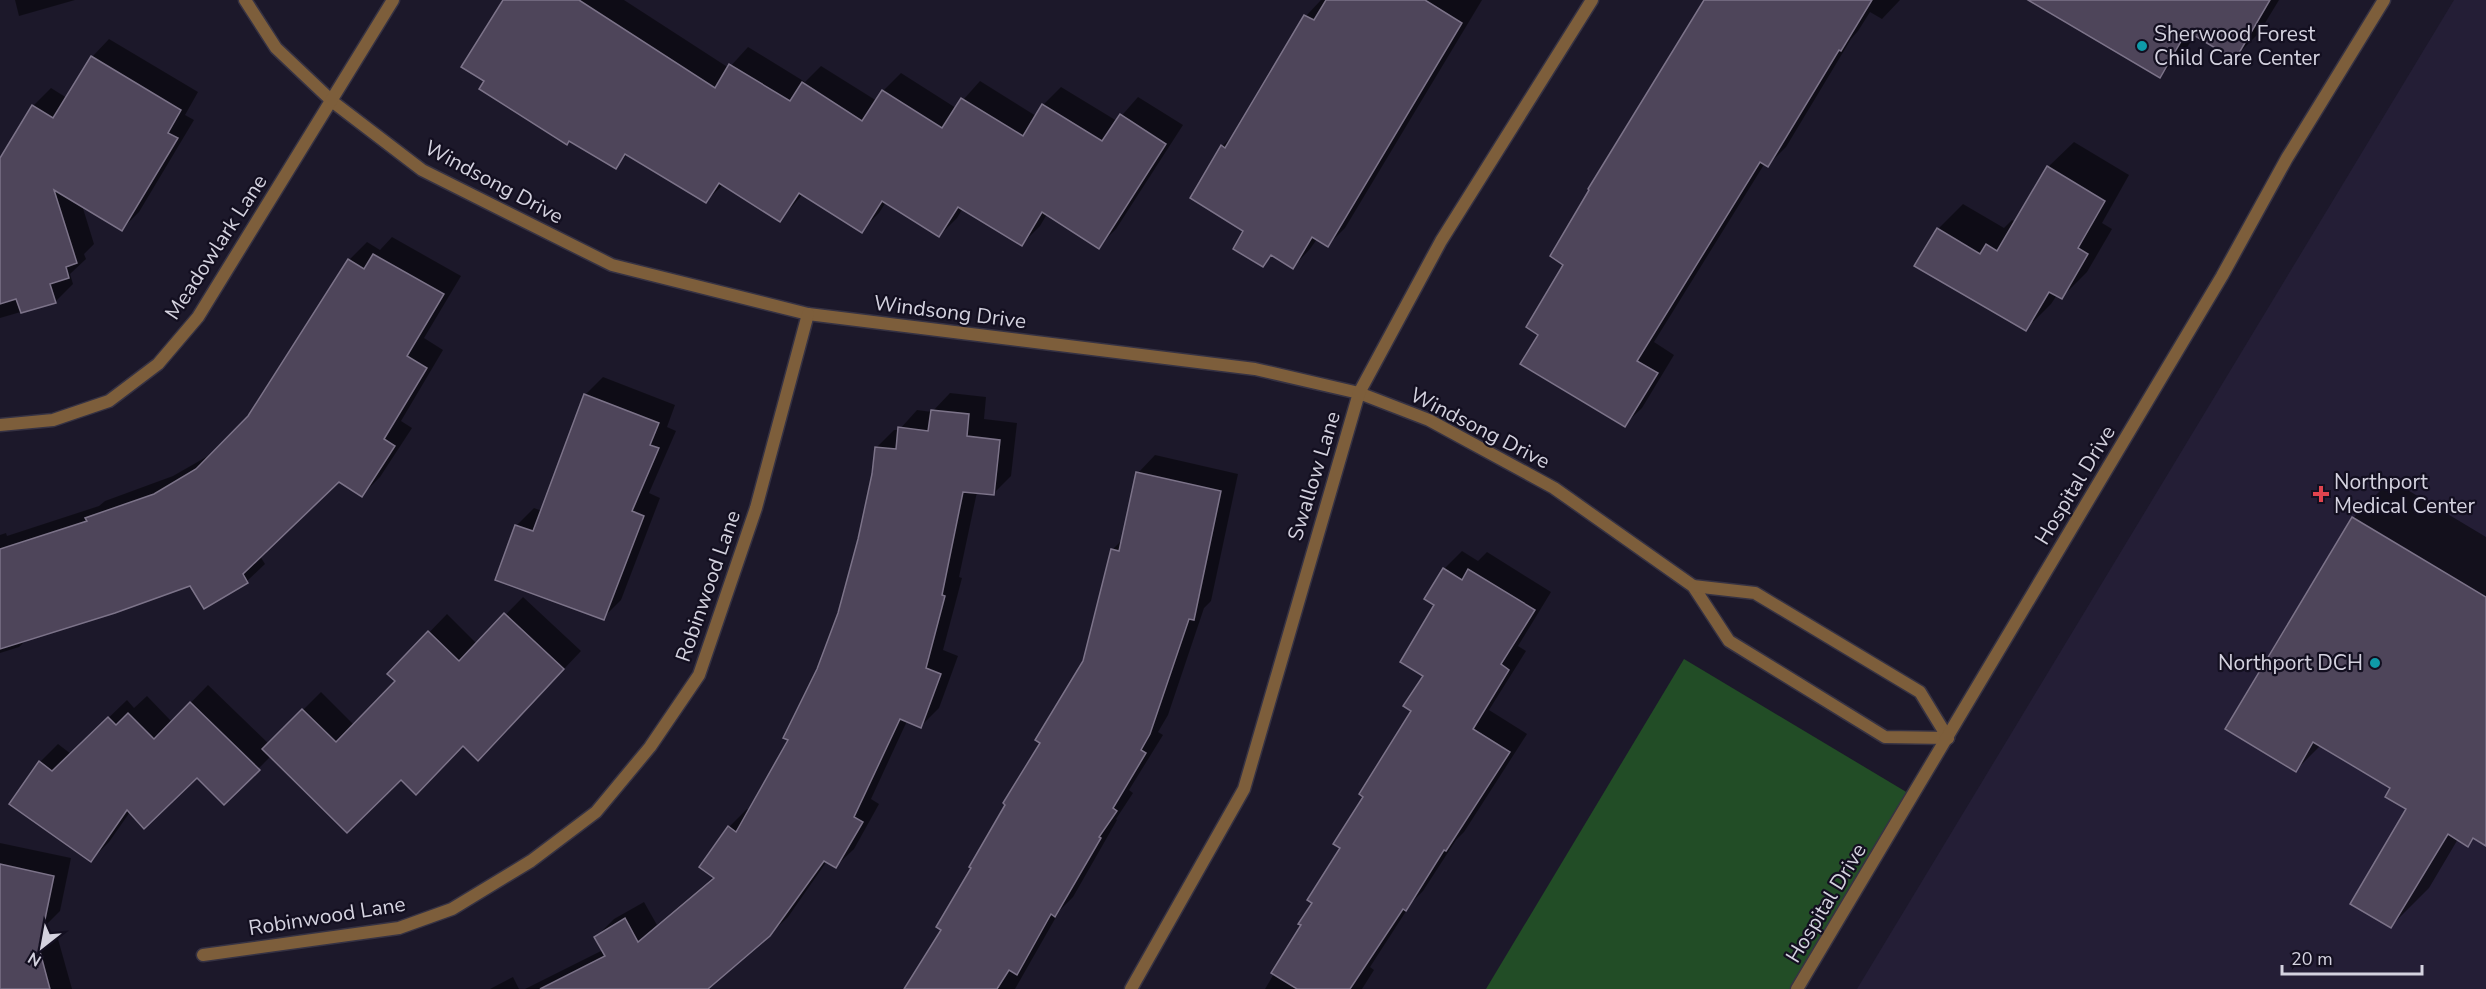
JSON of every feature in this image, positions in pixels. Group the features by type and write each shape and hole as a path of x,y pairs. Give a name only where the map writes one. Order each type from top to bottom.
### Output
{"street":[{"name":"Windsong Drive","path":"245,0 276,48 333,102 422,170 612,265 807,314 1255,369 1359,393 1429,420 1554,488 1693,586 1729,641 1885,737 1948,738"},
{"name":"Meadowlark Lane","path":"0,425 53,420 109,401 158,364 198,317 333,102 393,0"},
{"name":"Swallow Lane","path":"1131,989 1244,789 1359,393 1441,241 1592,0"},
{"name":"Hospital Drive","path":"1797,989 2222,276 2287,158 2384,0"},
{"name":"Robinwood Lane","path":"203,955 399,928 452,909 531,861 596,812 650,747 699,675 756,508 807,314"},
{"name":"Windsong Drive","path":"1693,586 1755,592 1920,692 1948,738"}],"shaded area":[{"name":"Northport Medical Center","path":"2454,0 2486,0 2486,989 1857,989"}],"green space":[{"path":"1684,659 1913,796 1798,989 1486,989"}],"building":[{"path":"503,0 579,0 715,88 729,64 790,101 802,82 862,121 882,90 942,128 961,98 1023,136 1042,104 1102,141 1120,114 1166,144 1099,249 1042,212 1022,246 958,207 939,237 882,201 862,233 799,193 780,222 719,183 706,203 625,154 616,169 569,141 567,145 479,89 484,81 461,67"},
{"path":"1326,0 1425,0 1462,23 1328,247 1312,237 1293,269 1271,255 1263,267 1233,249 1243,231 1190,198 1221,145 1225,148 1304,15 1314,20"},
{"path":"1704,0 1872,0 1768,167 1760,162 1637,361 1658,373 1625,427 1520,364 1538,335 1526,327 1563,265 1550,256 1588,189"},
{"name":"Sherwood Forest Child Care Center","path":"2028,0 2270,0 2235,60 2187,31 2160,78"},
{"path":"91,56 181,110 168,133 178,138 122,231 54,190 77,263 66,267 69,278 50,284 56,303 21,313 16,299 0,304 0,158 32,105 53,118"},
{"path":"2047,166 2105,201 2078,248 2088,254 2062,299 2049,292 2026,331 1914,266 1937,228 1980,254 1986,244 1997,251"},
{"path":"373,254 444,294 407,356 427,368 384,439 395,446 362,497 339,482 243,574 248,583 204,609 190,586 115,613 0,649 0,549 87,521 85,518 154,494 196,469 248,416 348,259 364,269"},
{"path":"584,394 659,423 650,445 659,448 632,511 644,516 604,620 495,580 515,525 533,531"},
{"path":"931,410 969,414 967,436 1000,440 994,495 963,492 942,595 945,596 926,668 941,674 921,728 900,719 854,817 863,822 836,868 824,861 770,936 708,989 540,989 605,956 594,937 625,918 638,942 714,878 699,867 728,826 736,832 788,740 783,738 817,669 838,613 858,539 872,474 875,447 896,449 898,427 928,431"},
{"path":"1136,472 1221,491 1194,620 1189,619 1150,734 1141,750 1146,753 1113,808 1117,811 1099,837 1101,838 1055,917 1051,914 1017,975 1009,970 997,989 904,989 941,930 936,927 971,868 969,867 1005,805 1003,803 1040,743 1035,740 1083,661 1111,549 1119,551"},
{"name":"Northport DCH","path":"2352,517 2486,597 2486,846 2473,838 2468,847 2448,834 2391,928 2350,904 2406,809 2385,797 2390,788 2313,742 2296,772 2225,729"},
{"path":"1443,568 1462,580 1468,569 1535,610 1501,664 1509,670 1473,729 1510,752 1406,911 1403,909 1350,989 1297,989 1271,973 1312,903 1307,900 1340,848 1333,844 1363,797 1359,794 1411,711 1403,706 1423,676 1400,662 1434,605 1424,599"},
{"path":"504,613 564,669 478,761 463,746 416,795 401,780 347,833 262,749 302,709 336,742 395,681 387,674 428,631 459,661"},
{"path":"190,702 260,770 224,805 197,778 144,829 127,810 91,862 9,804 39,761 52,771 108,717 116,725 128,713 154,739"},
{"path":"0,864 54,876 39,948 50,989 0,989"}],"place":[{"name":"Sherwood Forest Child Care Center","path":"2142,46"},
{"name":"Northport Medical Center","path":"2321,494"},
{"name":"Northport DCH","path":"2375,663"}]}
